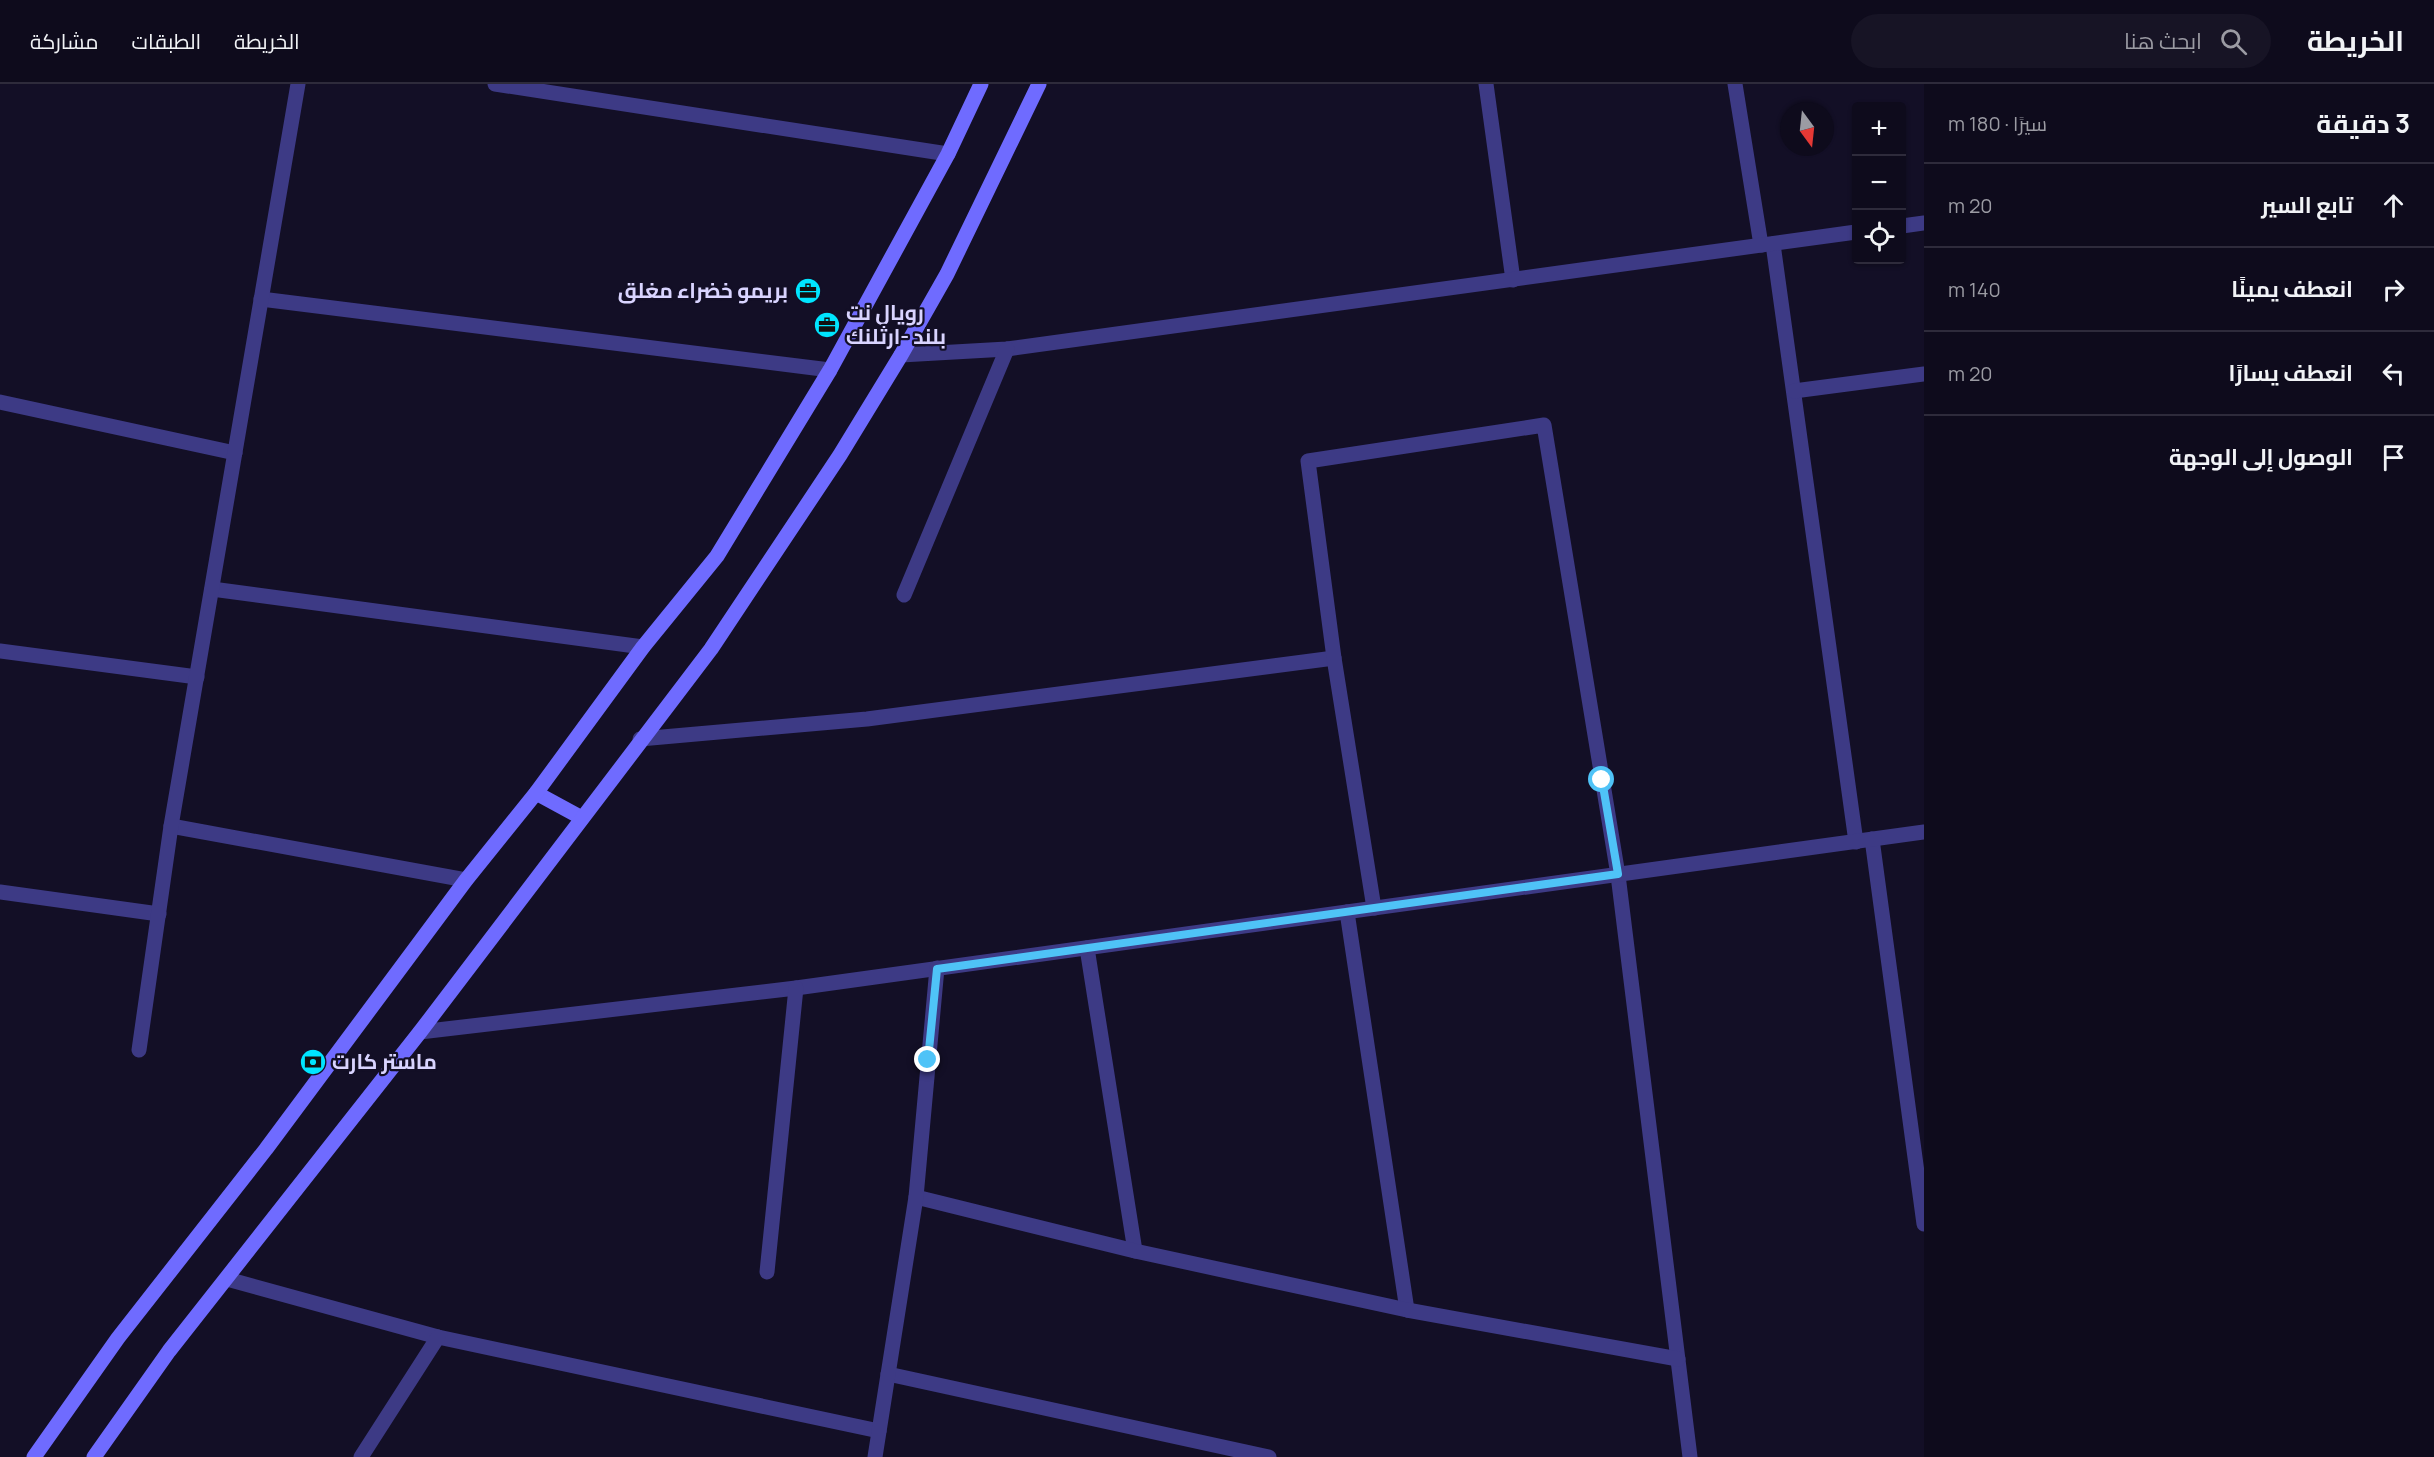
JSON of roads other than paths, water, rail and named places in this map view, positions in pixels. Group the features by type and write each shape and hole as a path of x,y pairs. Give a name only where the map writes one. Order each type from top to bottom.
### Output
{"main road":[{"path":"34,1457 118,1338 266,1149 466,880 536,793 644,646 717,556 830,370 948,154 981,84"},
{"path":"94,1457 169,1351 420,1032 640,739 711,649 840,455 901,355 947,274 1039,84"},
{"path":"536,793 582,818"}],"street":[{"path":"139,1050 171,826 298,84"},
{"path":"495,84 948,154"},
{"path":"1486,84 1513,280"},
{"path":"1735,84 1794,391 1924,1224"},
{"path":"1906,225 1924,223"},
{"path":"901,355 1007,349 1852,233"},
{"path":"261,299 830,370"},
{"path":"904,595 1007,349"},
{"path":"1794,391 1924,375"},
{"path":"0,402 235,453"},
{"path":"1374,908 1334,658 1308,461 1544,425 1618,874 1690,1457"},
{"path":"212,589 644,646"},
{"path":"0,651 197,677"},
{"path":"640,739 867,719 1334,658"},
{"path":"171,826 466,880"},
{"path":"420,1032 796,988 1924,832"},
{"path":"0,892 159,914"},
{"path":"1347,912 1407,1310"},
{"path":"1087,948 1135,1251"},
{"path":"875,1457 916,1197 937,969"},
{"path":"767,1272 796,988"},
{"path":"916,1197 1135,1251 1407,1310 1678,1359"},
{"path":"227,1279 438,1337 879,1431"},
{"path":"361,1457 438,1337"},
{"path":"888,1374 1269,1457"}],"place":[{"name":"بريمو خضراء مغلق","path":"808,291"},
{"name":"رويال نت بلند -ارثلنك","path":"827,325"},
{"name":"ماستر كارت","path":"313,1062"}]}
